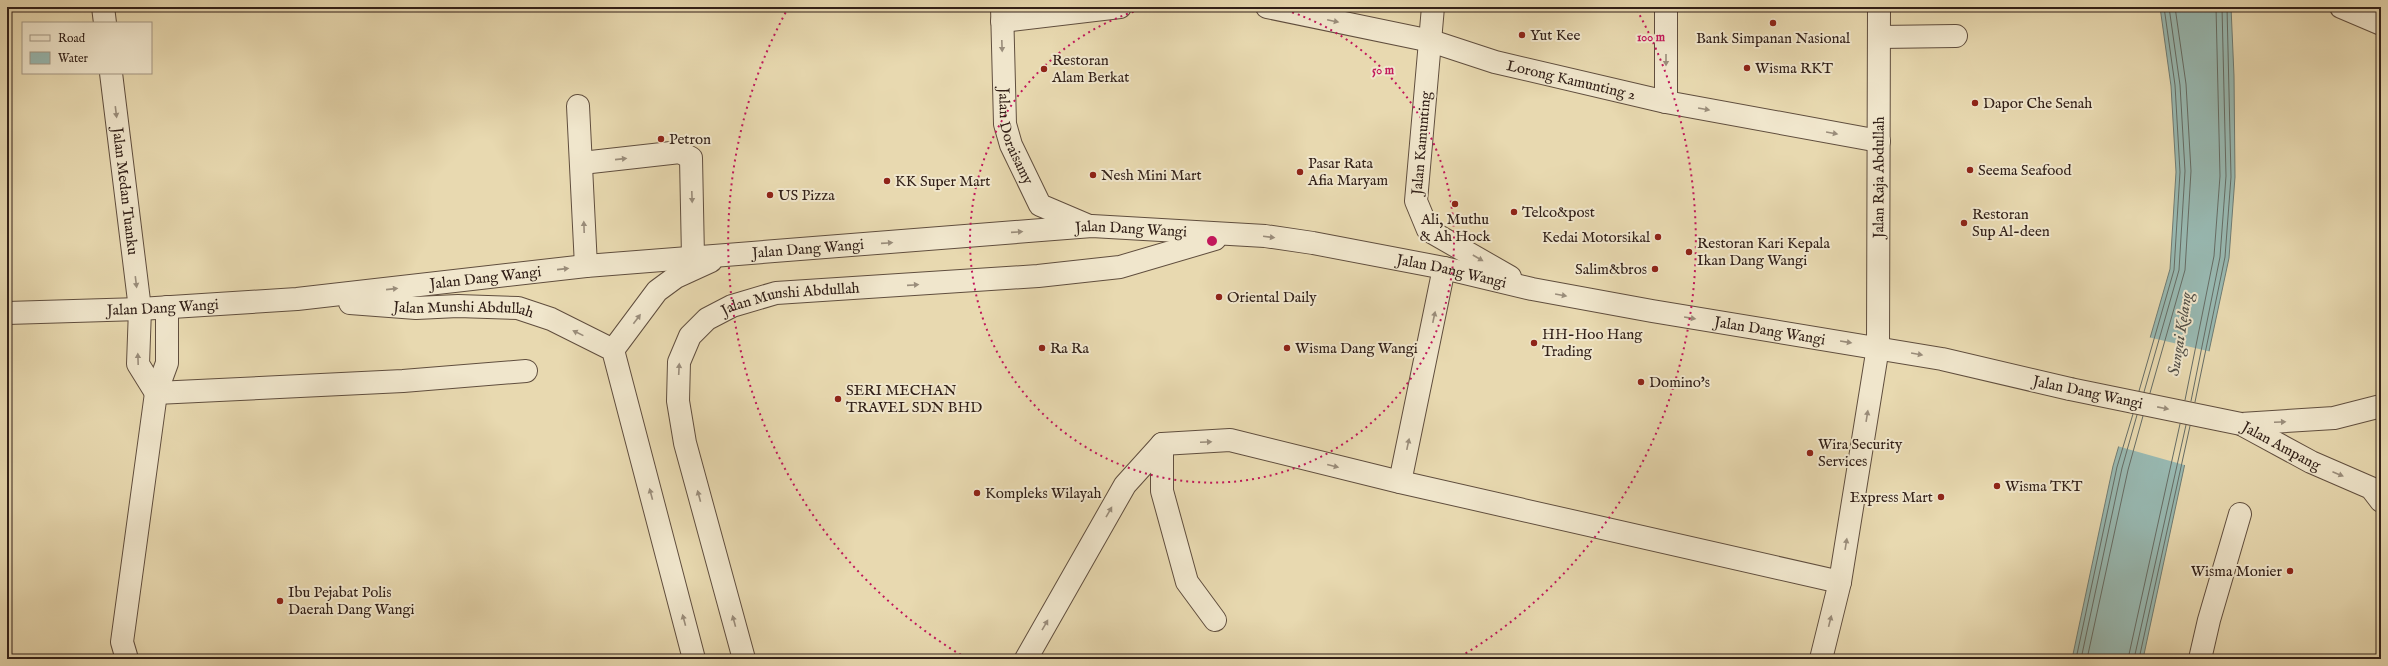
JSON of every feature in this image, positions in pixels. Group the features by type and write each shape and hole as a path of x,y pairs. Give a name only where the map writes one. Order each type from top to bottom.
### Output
{"street":[{"path":"103,7 105,22"},
{"path":"1002,14 1120,7"},
{"name":"Lorong Kamunting 2","path":"1267,7 1431,42 1495,62 1666,102 1878,141"},
{"name":"Jalan Kamunting","path":"1433,7 1416,201 1428,230 1532,289"},
{"path":"1666,7 1666,102"},
{"name":"Jalan Raja Abdullah","path":"1821,659 1840,582 1878,347 1879,7"},
{"path":"2341,7 2381,24"},
{"name":"Jalan Doraisamy","path":"1002,14 1005,124 1011,145 1040,206 1092,226"},
{"path":"1879,37 1956,36"},
{"name":"Jalan Medan Tuanku","path":"111,74 140,309 138,364 156,393"},
{"path":"578,106 586,266"},
{"path":"582,163 680,152 691,158 693,257"},
{"name":"Jalan Dang Wangi","path":"7,314 140,309 297,299 586,266 1092,226 1265,236 1300,241 1444,268 1532,289 1652,311 1878,347 1942,359 2070,389 2241,424"},
{"name":"Jalan Munshi Abdullah","path":"744,659 685,443 678,401 679,362 690,336 707,319 732,306 776,293 1038,276 1120,267 1230,235"},
{"path":"690,658 613,350 658,291 676,277 724,255"},
{"path":"1400,482 1444,268"},
{"name":"Jalan Munshi Abdullah","path":"297,299 416,308 458,306 518,308 552,319 613,350"},
{"path":"127,659 122,642 156,393 167,363 166,307"},
{"path":"156,393 403,381 526,371"},
{"name":"Jalan Ampang","path":"2241,424 2334,418 2381,406"},
{"name":"Jalan Ampang","path":"2241,424 2311,462 2371,488 2381,501"},
{"path":"1026,659 1125,486 1162,444 1230,440 1400,482 1840,582"},
{"path":"1162,444 1162,491 1187,582 1215,620"},
{"path":"2200,659 2209,620 2240,514"}],"water":[{"name":"Sungai Kelang","path":"2160,7 2231,7 2234,76 2235,177 2229,258 2143,659 2072,659 2113,466 2170,269 2176,172 2171,86"}],"pier":[{"path":"2148,337 2212,352 2188,466 2117,446"}],"place":[{"name":"Bank Simpanan Nasional","path":"1773,23"},
{"name":"Yut Kee","path":"1522,35"},
{"name":"Wisma RKT","path":"1747,68"},
{"name":"Restoran Alam Berkat","path":"1044,69"},
{"name":"Dapor Che Senah","path":"1975,103"},
{"name":"Petron","path":"661,139"},
{"name":"Seema Seafood","path":"1970,170"},
{"name":"Pasar Rata Afia Maryam","path":"1300,172"},
{"name":"Nesh Mini Mart","path":"1093,175"},
{"name":"KK Super Mart","path":"887,181"},
{"name":"US Pizza","path":"770,195"},
{"name":"Ali, Muthu & Ah Hock","path":"1455,204"},
{"name":"Telco&post","path":"1514,212"},
{"name":"Restoran Sup Al-deen","path":"1964,223"},
{"name":"Kedai Motorsikal","path":"1658,237"},
{"name":"Restoran Kari Kepala Ikan Dang Wangi","path":"1689,252"},
{"name":"Salim&bros","path":"1655,269"},
{"name":"Oriental Daily","path":"1219,297"},
{"name":"HH-Hoo Hang Trading","path":"1534,343"},
{"name":"Ra Ra","path":"1042,348"},
{"name":"Wisma Dang Wangi","path":"1287,348"},
{"name":"Domino's","path":"1641,382"},
{"name":"SERI MECHAN TRAVEL SDN BHD","path":"838,399"},
{"name":"Wira Security Services","path":"1810,453"},
{"name":"Wisma TKT","path":"1997,486"},
{"name":"Kompleks Wilayah","path":"977,493"},
{"name":"Express Mart","path":"1941,497"},
{"name":"Wisma Monier","path":"2290,571"},
{"name":"Ibu Pejabat Polis Daerah Dang Wangi","path":"280,601"}]}
